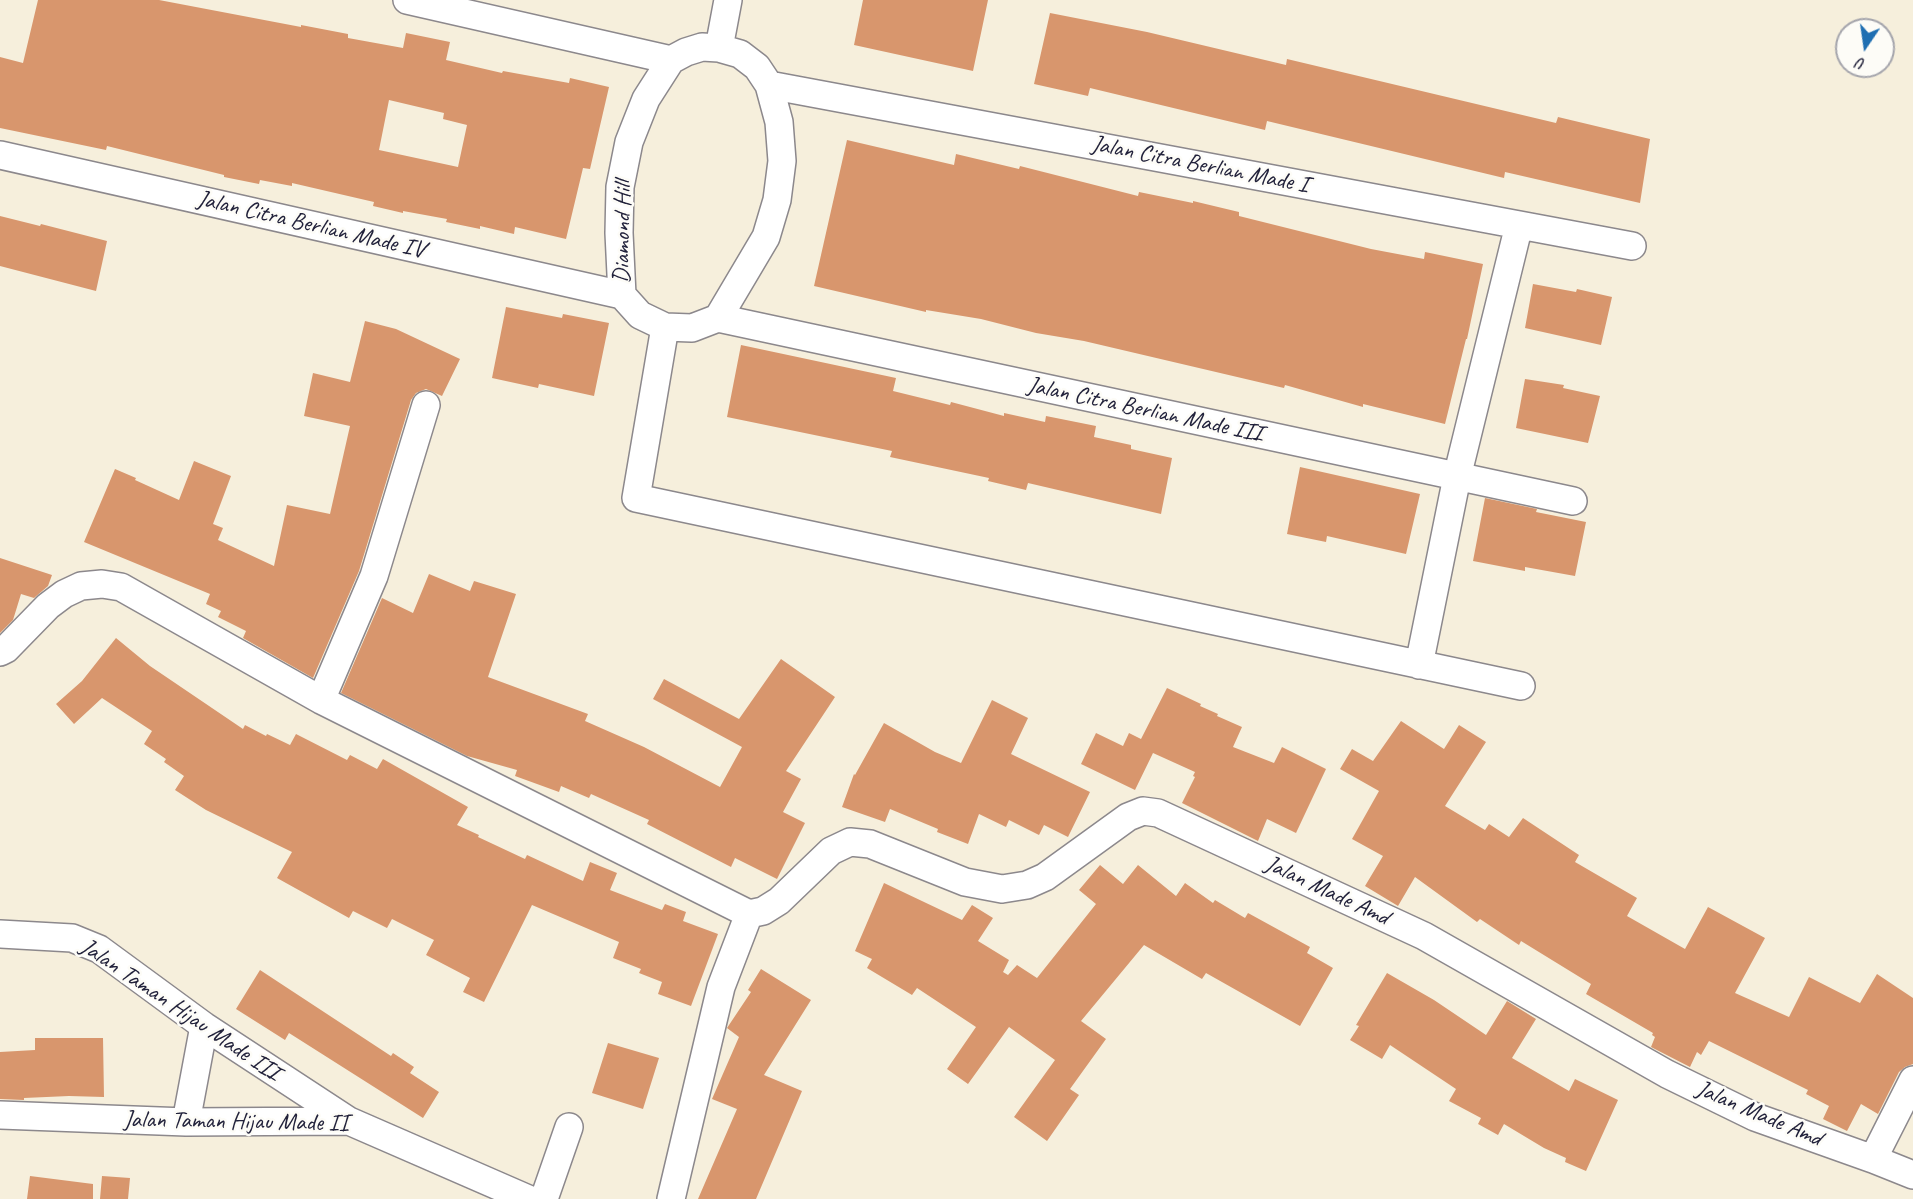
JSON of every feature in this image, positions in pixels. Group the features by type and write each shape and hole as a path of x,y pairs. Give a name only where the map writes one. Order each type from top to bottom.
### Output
{"street":[{"path":"407,0 671,60 694,49 719,48 740,54 757,67 769,85 779,123 782,161 777,200 766,237 718,318"},
{"path":"719,48 728,0"},
{"name":"Diamond Hill","path":"671,60 646,99 629,142 624,165 619,199 622,295 640,315 665,327 692,327 718,318"},
{"name":"Jalan Citra Berlian Made I","path":"769,85 1632,246"},
{"name":"Jalan Citra Berlian Made IV","path":"0,155 622,295"},
{"path":"1419,665 1457,477 1519,225"},
{"name":"Jalan Citra Berlian Made III","path":"718,318 1573,501"},
{"path":"665,327 636,498 1521,686"},
{"path":"321,700 374,576 426,405"},
{"path":"0,652 6,650 48,606 64,594 81,586 102,584 121,587 321,700 749,914 721,987 671,1199"},
{"name":"Jalan Made Amd","path":"749,914 763,911 779,901 831,851 850,842 870,844 965,882 1002,889 1027,885 1045,877 1128,817 1143,811 1158,813 1424,936 1667,1074 1755,1117 1913,1175"},
{"name":"Jalan Taman Hijau Made III","path":"0,934 72,938 99,949 204,1026 349,1121"},
{"path":"186,1122 204,1026"},
{"path":"1873,1159 1913,1080"},
{"name":"Jalan Taman Hijau Made II","path":"0,1115 186,1122 349,1121 528,1199"},
{"path":"544,1199 569,1127"}],"building":[{"path":"38,0 159,0 348,34 348,38 403,48 406,33 450,42 446,60 502,73 503,71 569,83 570,78 609,87 590,169 583,168 566,239 515,227 514,234 480,226 480,229 446,222 447,219 373,206 374,202 292,183 292,186 260,180 259,184 107,146 106,150 0,128 0,57 23,63","holes":["389,100 444,113 443,119 467,125 458,167 379,150"]},
{"path":"863,0 988,0 973,71 854,45"},
{"path":"1050,13 1147,32 1286,65 1287,59 1556,123 1558,117 1650,139 1640,203 1505,172 1504,178 1267,121 1265,130 1090,88 1088,96 1034,84"},
{"path":"847,140 954,165 956,154 1019,169 1020,166 1138,196 1139,192 1193,203 1193,201 1239,212 1239,216 1371,249 1424,259 1425,252 1483,264 1445,424 1363,404 1363,407 1285,385 1284,388 1084,341 1036,333 981,319 926,310 926,312 814,286"},
{"path":"0,216 107,241 96,291 0,266"},
{"path":"1533,284 1576,292 1577,289 1612,297 1601,345 1525,328"},
{"path":"506,307 562,318 563,314 609,323 594,396 539,384 538,388 492,378"},
{"path":"365,321 396,329 460,359 442,396 426,389 416,393 411,400 359,571 313,678 243,638 246,631 218,617 221,611 206,604 210,594 84,542 115,469 179,500 194,461 231,476 213,524 223,528 218,540 274,566 287,505 330,514 350,426 304,416 313,373 350,382"},
{"path":"741,345 896,378 893,391 950,405 951,402 1004,416 1004,413 1045,422 1046,416 1096,426 1094,437 1131,445 1131,449 1172,458 1161,514 1028,483 1026,490 988,481 989,478 890,457 892,451 727,417"},
{"path":"1525,379 1564,385 1563,388 1600,396 1588,443 1516,428"},
{"path":"1300,467 1420,494 1406,554 1327,536 1326,542 1287,534"},
{"path":"1485,498 1537,509 1536,512 1586,522 1575,576 1525,567 1525,571 1473,561"},
{"path":"0,558 52,575 48,586 34,598 21,594 13,620 0,633"},
{"path":"429,574 470,591 474,581 516,594 488,677 588,714 585,721 644,747 720,787 742,747 653,699 664,679 739,719 781,659 835,697 786,771 801,779 783,812 805,823 777,879 735,858 731,867 647,824 649,820 591,794 589,798 561,786 559,792 515,776 517,770 467,756 341,693 382,598 413,613"},
{"path":"116,638 150,666 243,729 245,725 290,745 296,734 347,760 350,755 377,769 383,759 468,807 457,825 479,835 478,837 525,859 527,855 583,881 590,862 617,873 610,890 662,910 665,904 686,912 683,921 718,934 691,1006 658,994 662,982 639,973 641,969 613,958 619,942 532,905 484,1002 463,992 470,978 426,955 434,940 392,919 387,928 353,911 349,918 277,878 292,852 206,810 175,790 184,776 164,762 166,759 144,744 152,731 102,698 74,724 56,704 82,681"},
{"path":"1167,688 1242,727 1233,747 1274,763 1282,747 1326,769 1296,833 1267,819 1258,841 1182,803 1195,777 1193,776 1195,772 1153,753 1135,790 1081,764 1096,733 1123,746 1129,733 1141,739"},
{"path":"992,700 1028,718 1011,754 1090,792 1068,837 1044,825 1039,835 1009,820 1006,827 979,814 968,844 890,809 885,822 842,807 854,774 884,723 935,752 961,763"},
{"path":"1401,721 1444,749 1459,725 1486,742 1445,806 1485,830 1489,824 1509,837 1523,818 1579,855 1575,862 1637,898 1627,916 1685,949 1708,907 1765,938 1735,993 1789,1017 1809,977 1860,1003 1877,974 1913,998 1913,1064 1899,1072 1878,1114 1861,1104 1847,1131 1823,1119 1829,1106 1806,1094 1808,1090 1709,1041 1701,1055 1697,1052 1690,1067 1651,1047 1655,1037 1653,1033 1586,994 1591,984 1521,941 1519,945 1480,919 1477,922 1415,877 1398,906 1365,886 1383,856 1352,839 1379,791 1340,769 1352,749 1373,761"},
{"path":"1100,865 1123,884 1138,865 1176,896 1185,883 1213,903 1215,900 1245,918 1248,913 1310,947 1307,953 1333,968 1300,1026 1206,973 1202,979 1144,945 1081,1021 1106,1039 1070,1089 1079,1095 1047,1141 1014,1117 1055,1060 1009,1027 968,1084 947,1069 976,1027 917,988 912,995 867,968 872,959 855,951 884,883 962,920 972,905 993,918 978,941 1009,960 1003,972 1008,975 1017,965 1037,978 1096,904 1079,890"},
{"path":"761,969 811,1000 764,1075 802,1091 756,1199 698,1199 737,1109 712,1099 739,1037 727,1028 751,992 748,990"},
{"path":"260,970 391,1056 393,1053 414,1067 410,1073 439,1092 423,1118 289,1033 285,1040 236,1009"},
{"path":"1387,973 1434,1000 1486,1035 1507,1001 1536,1019 1512,1058 1569,1091 1575,1079 1618,1100 1586,1171 1565,1162 1566,1158 1544,1148 1504,1124 1498,1135 1478,1124 1481,1118 1449,1101 1456,1089 1390,1045 1382,1059 1350,1040 1359,1026 1356,1025"},
{"path":"35,1038 103,1038 104,1097 0,1099 0,1052 35,1050"},
{"path":"608,1043 659,1058 643,1109 592,1093"},
{"path":"30,1176 93,1184 93,1199 27,1199"},
{"path":"102,1176 130,1178 128,1199 100,1199"}]}
